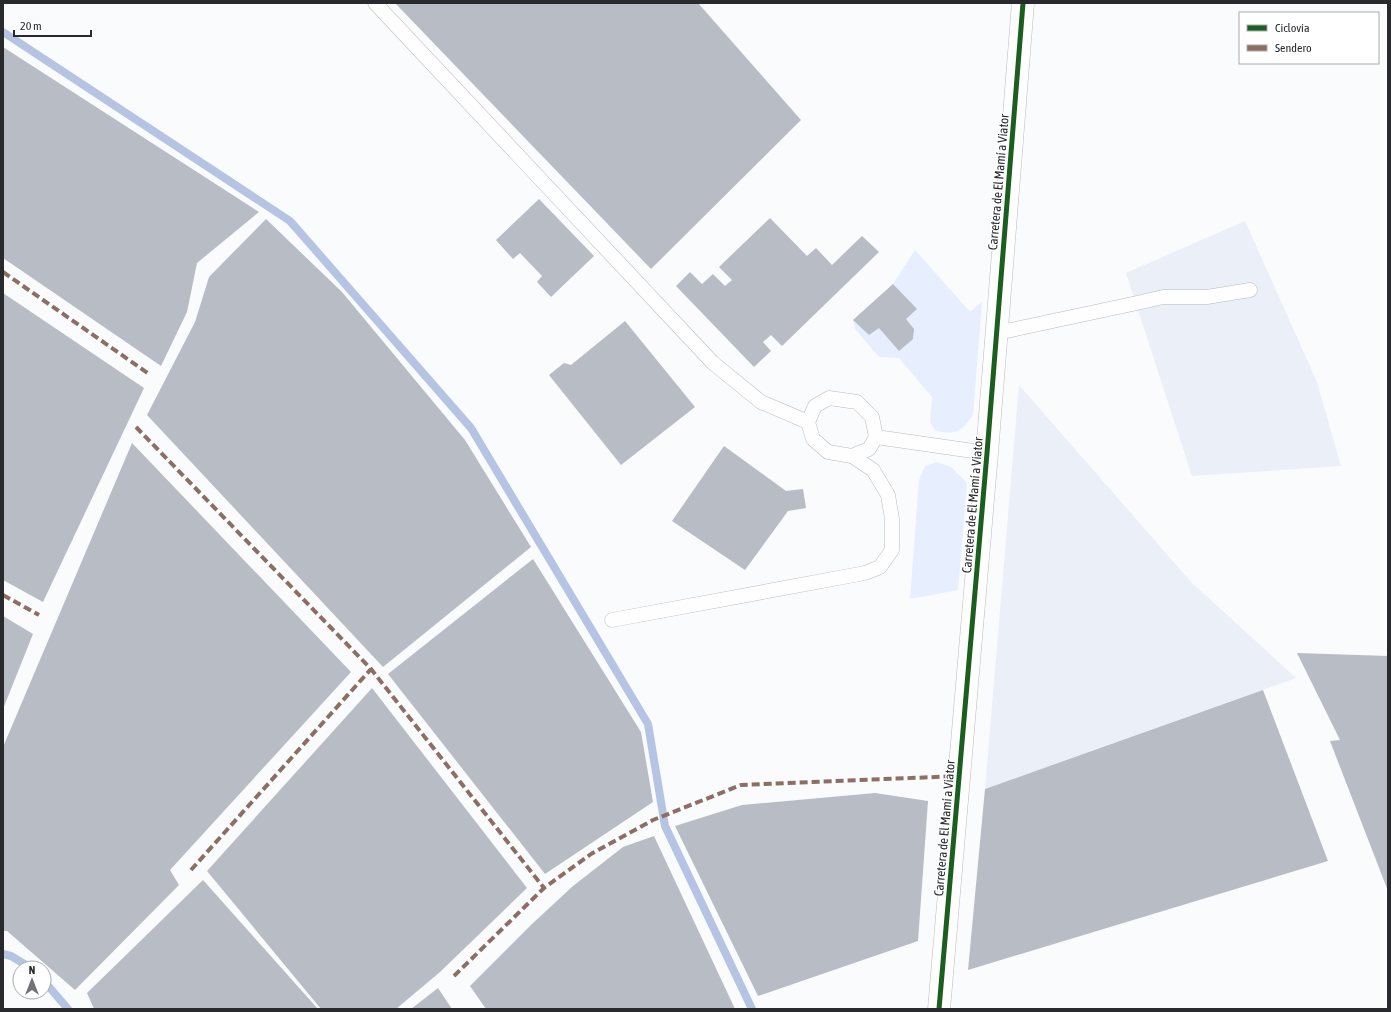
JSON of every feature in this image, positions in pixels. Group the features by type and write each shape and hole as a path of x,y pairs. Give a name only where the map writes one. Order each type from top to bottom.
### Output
{"street":[{"name":"Carretera de El Mamí a Viator","path":"940,1009 988,453 1023,3"}],"lane":[{"path":"375,3 713,363 761,402 808,422"},
{"path":"997,333 1163,296 1207,297 1250,290"},
{"path":"612,620 865,573 880,567 892,550 892,519 888,495 873,470 852,456 828,452 813,439 808,422 815,406 830,398 857,402 872,417 876,438 869,449 852,456"},
{"path":"876,438 988,453"}],"shaded area":[{"path":"1245,221 1317,382 1341,466 1192,476 1126,273"},
{"path":"915,250 970,312 982,302 973,415 961,429 957,431 947,433 935,430 930,422 932,397 899,358 879,357 855,329 853,320 893,284"},
{"path":"1019,385 1191,582 1296,678 985,789"},
{"path":"937,462 951,467 967,483 958,590 910,599 919,480 925,466"}],"building":[{"path":"395,3 698,3 801,120 651,269"},
{"path":"3,47 259,212 197,263 187,312 161,366 3,258"},
{"path":"539,199 594,256 551,297 537,282 542,276 520,253 513,259 496,240"},
{"path":"770,218 807,256 816,248 832,265 862,236 879,252 782,346 771,335 763,342 771,351 754,367 676,286 690,272 702,284 713,274 725,286 732,280 719,267"},
{"path":"266,219 342,292 465,440 531,547 383,667 147,415 195,322 209,277"},
{"path":"893,284 917,309 906,319 914,329 913,339 899,351 879,328 869,335 853,320"},
{"path":"3,293 144,388 43,602 3,580"},
{"path":"625,321 695,407 621,465 549,375 564,363 571,365"},
{"path":"132,443 351,672 170,870 179,885 75,990 52,970 52,960 40,960 7,931 3,931 3,747"},
{"path":"724,446 786,491 803,489 806,508 788,511 745,570 672,521"},
{"path":"533,559 641,732 653,802 545,874 388,674"},
{"path":"3,616 33,634 3,709"},
{"path":"1297,653 1388,656 1388,891 1330,741 1340,740"},
{"path":"372,688 527,888 440,972 396,1009 321,1009 207,871"},
{"path":"1263,690 1328,861 968,970 985,789"},
{"path":"875,793 928,801 918,941 758,996 675,826 742,805"},
{"path":"654,836 735,1009 486,1009 470,986 532,924 573,886 623,847"},
{"path":"203,880 318,1009 94,1009 87,993"},
{"path":"438,988 452,1009 411,1009"}],"waterway":[{"path":"3,32 290,221 471,428 648,724 665,826 752,1009"},
{"path":"3,954 18,960"},
{"path":"52,990 68,1009"}],"marked path":[{"path":"3,272 149,374"},
{"path":"136,427 371,669 544,888"},
{"path":"3,595 39,615"},
{"path":"191,870 371,669"},
{"path":"454,976 544,888 591,854 653,820 741,785 959,776"}],"cycle path":[{"path":"939,1009 987,453 1023,3"}]}
